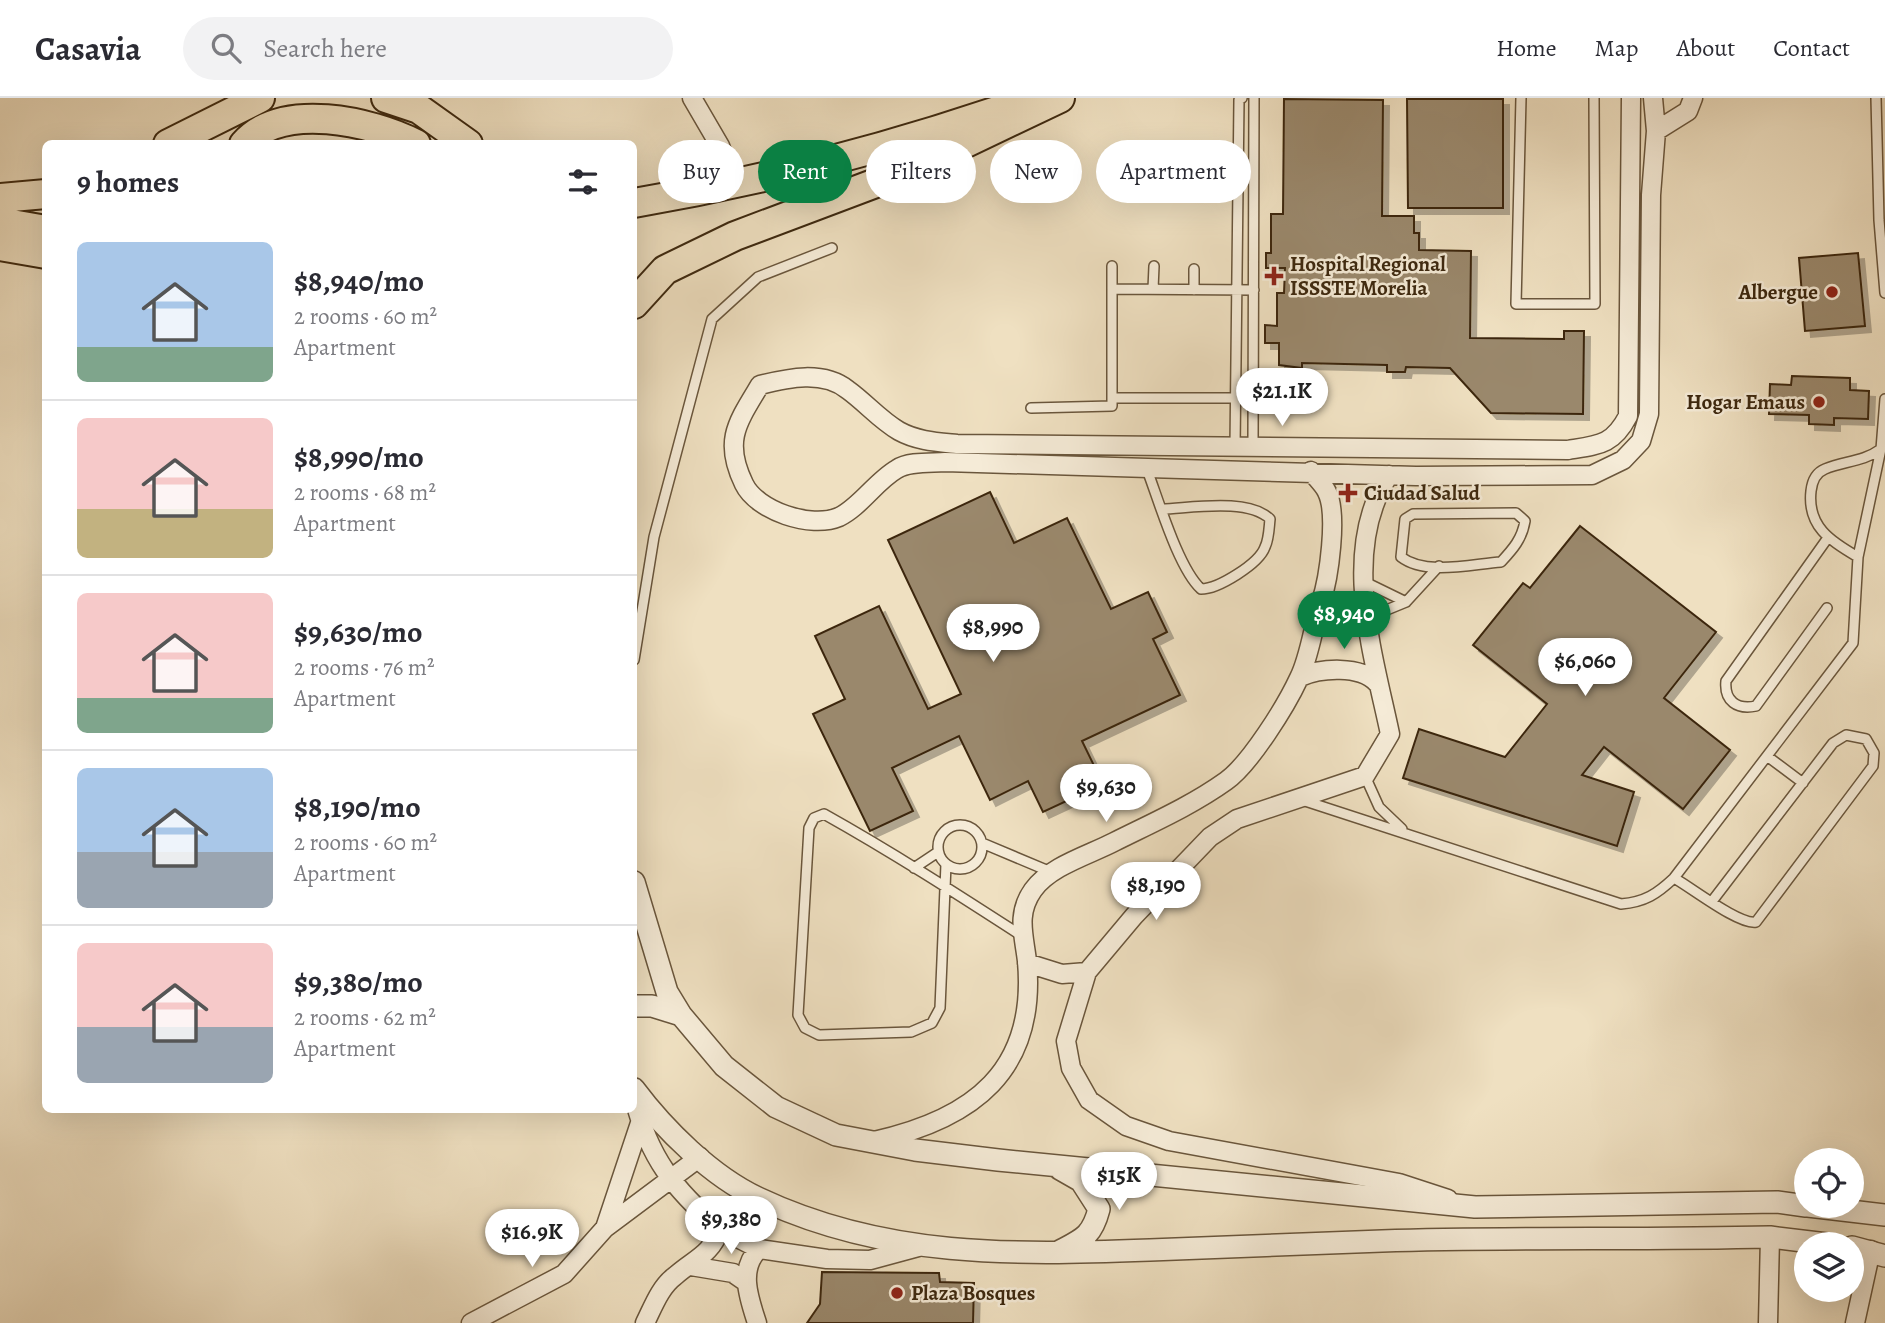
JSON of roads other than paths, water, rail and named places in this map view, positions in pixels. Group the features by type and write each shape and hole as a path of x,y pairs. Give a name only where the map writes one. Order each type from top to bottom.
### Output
{"highway":[{"path":"176,140 260,98"},
{"path":"386,98 419,109 462,140"},
{"path":"744,178 938,130 1033,98"},
{"path":"637,301 665,270 723,241 905,172 1060,98"},
{"path":"247,140 253,133 272,124 313,119 367,126 405,140"},
{"path":"0,198 42,194"},
{"path":"637,202 658,198"},
{"path":"0,222 42,229"},
{"path":"0,246 42,253"}],"street":[{"path":"692,98 716,140"},
{"path":"1631,98 1628,416 1618,435 1599,445 1569,450 957,444 922,440 899,431 847,388 824,379 792,377 760,385 736,423 732,456 746,488 770,509 804,520 838,517 899,467 921,464 1146,467 1389,475 1592,475 1623,460 1641,442 1649,414 1652,353 1651,195 1656,131 1653,98"},
{"path":"1656,131 1688,111 1693,98"},
{"path":"869,1142 932,1125 963,1110 989,1087 1017,1048 1027,1002 1027,962 1021,915 1033,889 1053,872 1183,808 1228,779 1259,745 1300,677 1326,585 1332,515 1328,492 1311,471"},
{"path":"1389,475 1375,497 1366,524 1365,582 1367,618 1377,683 1390,734 1365,776 1237,819 1210,837 1134,916 1087,972 1066,1041 1071,1068 1089,1100 1126,1126 1170,1142 1399,1183 1475,1207"},
{"path":"1300,677 1311,672 1343,670 1371,676 1377,683"},
{"path":"637,892 667,992 681,1015 724,1066 776,1107 836,1135 915,1150 1055,1166 1475,1207 1777,1202 1794,1204"},
{"path":"1027,962 1062,974 1087,972"},
{"path":"637,1006 652,1006 681,1015"},
{"path":"637,1092 661,1125 756,1198 836,1228 918,1247 1055,1253 1405,1241 1770,1237 1794,1240"},
{"path":"637,1110 640,1123 668,1179 720,1228 759,1249 827,1259 870,1260 918,1247"},
{"path":"605,1228 640,1123"},
{"path":"471,1323 564,1274 605,1228 700,1157"},
{"path":"1055,1166 1080,1181 1099,1209 1094,1228 1083,1239 1055,1253"},
{"path":"1864,1213 1885,1215"},
{"path":"645,1323 664,1287 675,1275 706,1255 720,1228"},
{"path":"1768,1323 1770,1237"},
{"path":"757,1323 747,1282 751,1257 759,1249"},
{"path":"1855,1323 1869,1251"},
{"path":"691,1266 733,1273 747,1282"}],"lane":[{"path":"1238,140 1239,100 1242,98"},
{"path":"1253,447 1254,98"},
{"path":"1521,98 1516,304 1595,304 1594,98"},
{"path":"1876,98 1879,220 1885,293"},
{"path":"1235,447 1236,203"},
{"path":"637,642 654,537 712,319 758,277 832,248"},
{"path":"1031,408 1112,406 1112,266"},
{"path":"1153,289 1154,267"},
{"path":"1194,269 1194,290"},
{"path":"1112,289 1254,290"},
{"path":"1112,398 1254,398"},
{"path":"1301,799 1621,904 1640,902 1655,895 1674,878 1853,643 1858,556 1881,449 1885,399"},
{"path":"1858,556 1827,539 1816,525 1809,505 1812,481 1822,470 1869,458 1881,449"},
{"path":"1146,467 1191,579 1201,589 1212,589 1256,561 1265,548 1270,519 1262,511 1243,507 1163,509"},
{"path":"1367,618 1406,601 1440,566 1501,562 1515,548 1525,520 1516,513 1413,514 1405,519 1401,557 1417,565 1440,566"},
{"path":"1827,539 1726,681 1725,692 1729,700 1746,708 1756,706 1827,608"},
{"path":"1365,582 1406,601"},
{"path":"1674,878 1748,923 1756,922 1868,774 1874,753 1866,739 1846,735 1833,743 1713,901"},
{"path":"1767,756 1803,783"},
{"path":"1365,776 1379,807 1406,832"},
{"path":"946,864 960,869 975,864 982,851 979,836 967,827 952,827 940,837 938,852 946,864 946,887 940,1008 932,1023 911,1032 819,1035 805,1028 798,1015 809,828 814,818 824,814 860,834 946,887 1023,937"},
{"path":"982,843 1053,872"},
{"path":"914,868 938,852"}],"place":[{"name":"Hospital Regional ISSSTE Morelia","path":"1274,276"},
{"name":"Albergue","path":"1832,292"},
{"name":"Hogar Emaus","path":"1819,402"},
{"name":"Ciudad Salud","path":"1348,493"},
{"name":"Plaza Bosques","path":"897,1293"}]}
